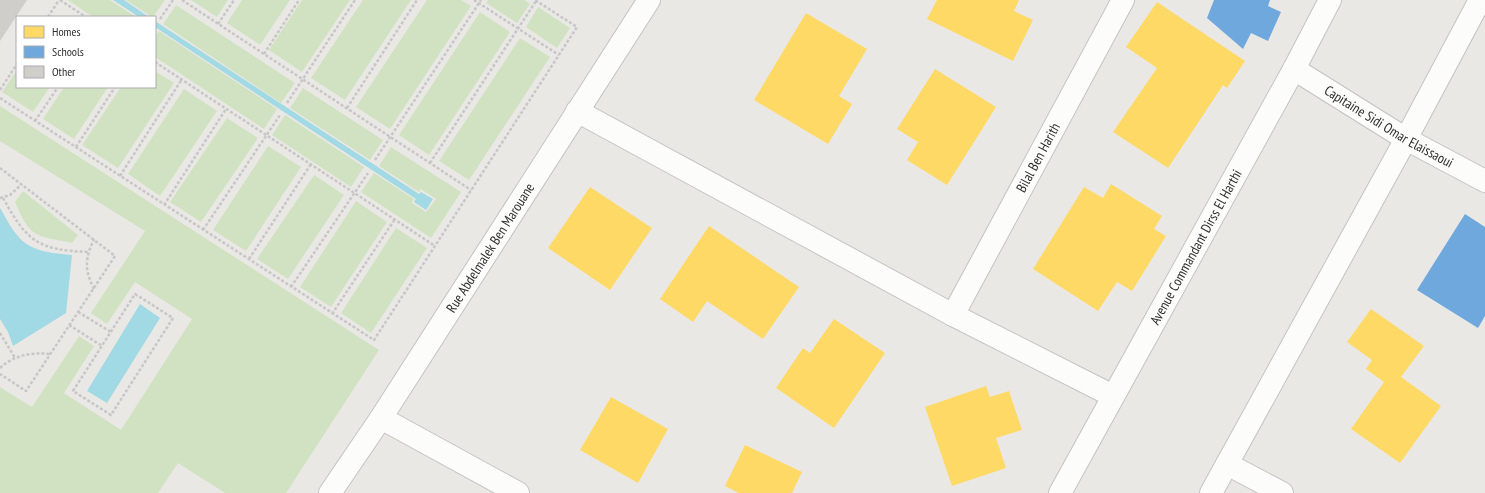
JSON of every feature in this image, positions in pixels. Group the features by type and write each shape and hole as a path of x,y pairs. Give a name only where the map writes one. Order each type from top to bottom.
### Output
{"street":[{"name":"Rue Abdelmalek Ben Marouane","path":"330,493 381,418 649,0"},
{"name":"Bilal Ben Harith","path":"953,315 1123,0"},
{"name":"Avenue Commandant Dirss El Harthi","path":"1060,493 1330,0"},
{"path":"1211,493 1406,139 1480,0"},
{"name":"Capitaine Sidi Omar Elaissaoui","path":"1294,68 1406,139 1485,181"},
{"path":"577,111 953,315 1113,396"},
{"path":"381,418 518,493"},
{"path":"1227,464 1282,493"}],"path":[{"path":"49,16 60,0 84,16"},
{"path":"160,19 173,0"},
{"path":"182,0 471,190"},
{"path":"218,24 234,0"},
{"path":"264,54 299,0"},
{"path":"287,104 355,0"},
{"path":"347,108 417,0"},
{"path":"474,0 480,2 559,55"},
{"path":"0,98 374,340 577,27 536,0 519,29 430,163"},
{"path":"375,160 480,2"},
{"path":"156,63 435,246"},
{"path":"0,90 16,66"},
{"path":"120,176 182,79"},
{"path":"35,121 57,88"},
{"path":"76,147 114,88"},
{"path":"164,205 226,109"},
{"path":"203,230 280,115"},
{"path":"249,259 311,164"},
{"path":"0,168 115,256 26,391 0,374"},
{"path":"291,287 368,173"},
{"path":"22,184 10,195 1,198 20,227 29,236 52,248 88,252"},
{"path":"332,314 395,219"},
{"path":"94,239 88,252 86,265 88,277 94,289"},
{"path":"135,294 173,318 111,415 73,392 111,332 135,294"},
{"path":"78,312 111,332"},
{"path":"69,325 102,346"},
{"path":"0,333 15,358"},
{"path":"0,368 15,358 30,353 50,354"}],"green space":[{"path":"68,0 110,0 134,16 92,16"},
{"path":"126,0 165,0 154,16 150,16"},
{"path":"191,0 228,0 217,17"},
{"path":"242,0 290,0 260,45 227,23"},
{"path":"302,0 350,0 302,72 269,50"},
{"path":"363,0 411,0 345,100 311,78"},
{"path":"427,0 461,0 471,6 390,129 356,107"},
{"path":"488,0 525,0 530,4 517,23 486,3"},
{"path":"176,5 295,83 281,103 163,24"},
{"path":"538,7 570,28 557,48 526,27"},
{"path":"480,12 510,32 429,155 399,135"},
{"path":"159,31 277,109 264,129 156,58 156,35"},
{"path":"520,38 550,57 469,180 439,161"},
{"path":"16,71 16,88 49,88 33,112 2,92"},
{"path":"156,72 174,83 118,168 82,145 120,88 156,88"},
{"path":"63,88 107,88 74,139 43,119"},
{"path":"303,88 383,140 370,160 290,108"},
{"path":"184,89 217,111 160,196 128,174"},
{"path":"0,106 379,350 286,493 225,493 178,463 158,493 0,493 0,387 32,407 79,336 94,346 64,393 121,430 192,319 135,282 107,324 91,313 145,231 0,141"},
{"path":"285,115 364,167 351,187 272,135"},
{"path":"227,118 258,138 201,222 170,202"},
{"path":"268,146 301,167 246,251 213,230"},
{"path":"391,147 461,192 431,238 361,192 374,173 414,199 412,203 426,212 436,199 421,189 419,192 379,166"},
{"path":"314,175 344,195 288,279 257,259"},
{"path":"23,191 78,235 72,243 43,237 28,227 15,202"},
{"path":"356,201 387,222 331,307 300,287"},
{"path":"396,228 427,248 371,333 341,313"}],"water":[{"path":"113,0 124,0 148,16 137,16"},
{"path":"156,22 419,194 421,192 433,199 426,210 414,202 416,199 156,28"},
{"path":"0,208 14,232 28,245 42,251 72,255 66,313 13,346 8,332 0,319"},
{"path":"140,304 160,318 107,403 87,391"}],"building: Homes":[{"path":"937,0 1019,0 1014,11 1033,20 1013,61 927,19"},
{"path":"1157,2 1245,61 1227,88 1223,85 1168,168 1113,132 1157,68 1126,47"},
{"path":"806,13 867,49 839,96 852,104 828,144 754,100"},
{"path":"935,69 996,107 947,185 907,160 918,142 897,129"},
{"path":"1111,184 1162,216 1154,229 1166,236 1132,291 1117,282 1098,311 1033,269 1084,187 1103,198"},
{"path":"590,187 652,228 610,290 548,248"},
{"path":"709,226 799,287 763,339 707,301 693,322 660,299"},
{"path":"1371,309 1424,346 1401,377 1441,406 1400,463 1351,429 1384,382 1366,369 1372,360 1347,342"},
{"path":"834,319 885,353 834,428 776,388 803,348 810,353"},
{"path":"986,386 990,397 1009,391 1022,430 996,438 1006,468 952,486 925,407"},
{"path":"611,397 668,429 638,483 580,450"},
{"path":"745,445 802,472 792,493 739,493 725,486"}],"building: Schools":[{"path":"1214,0 1270,0 1268,6 1281,12 1268,41 1251,33 1243,49 1207,18"},
{"path":"1465,214 1485,227 1485,316 1478,328 1417,290"}],"building: Other":[{"path":"0,0 27,0 16,16 0,41"}]}
